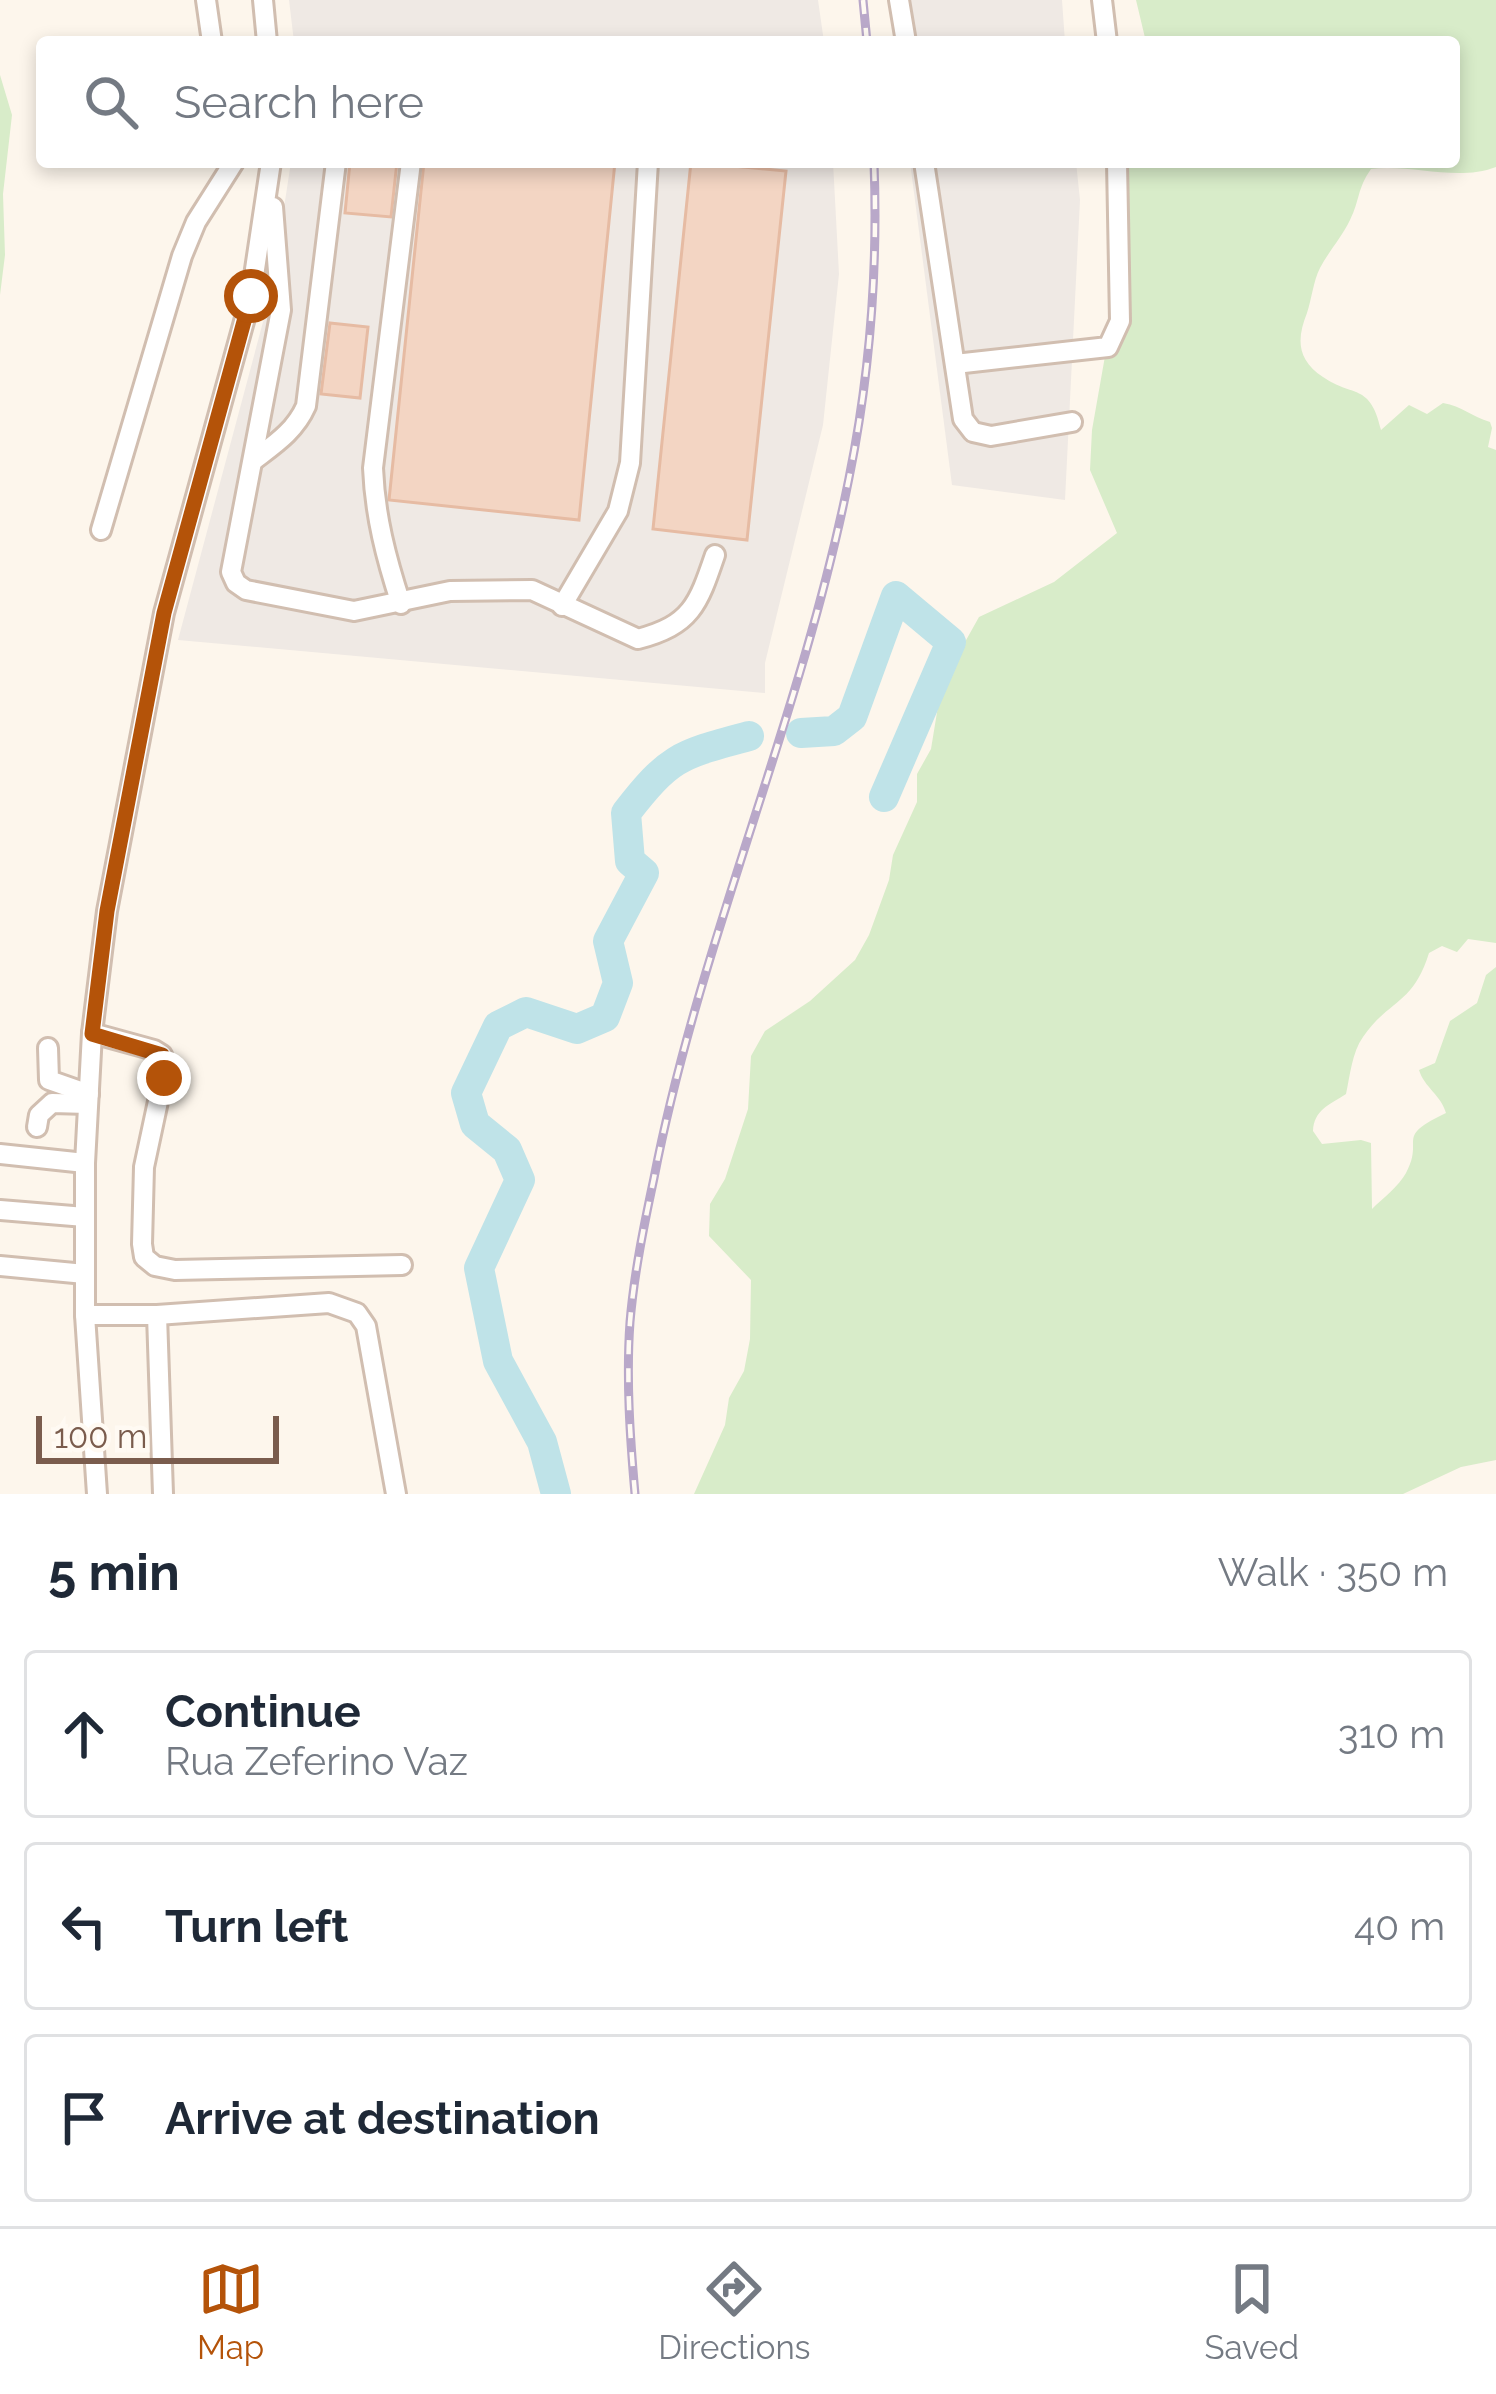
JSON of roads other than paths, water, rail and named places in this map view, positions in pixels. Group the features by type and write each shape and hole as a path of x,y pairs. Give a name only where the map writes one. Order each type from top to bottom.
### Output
{"street":[{"path":"206,0 211,36"},
{"path":"262,0 266,36"},
{"path":"899,0 905,36"},
{"path":"1102,0 1106,36"},
{"path":"100,530 182,256 230,168"},
{"path":"254,460 285,436 306,406 335,168"},
{"path":"401,604 374,506 373,468 410,168"},
{"path":"562,606 618,511 630,463 648,168"},
{"path":"925,168 963,419 973,432 991,436 1072,422"},
{"path":"955,364 1108,347 1120,321 1117,168"},
{"path":"270,171 281,310 231,572 236,583 246,590 354,611 450,591 532,590 638,639 673,630 700,597 715,555"},
{"path":"97,1494 85,1315 85,1163 92,1034 107,911 164,613 251,296 270,171"},
{"path":"92,1034 154,1050 166,1064 144,1167 142,1244 144,1257 155,1266 175,1270 402,1264"},
{"path":"48,1048 49,1080 88,1099"},
{"path":"37,1127 39,1115 52,1103 88,1099"},
{"path":"0,1154 85,1163"},
{"path":"0,1210 85,1217"},
{"path":"0,1266 85,1274"},
{"path":"85,1315 329,1304 357,1312 367,1326 396,1494"},
{"path":"157,1315 164,1494"}],"waterway":[{"path":"801,733 834,731 852,717 896,596 951,642 884,797"},
{"path":"556,1494 542,1442 498,1361 479,1268 520,1180 507,1150 475,1124 466,1093 498,1026 526,1012 577,1029 605,1017 618,983 608,941 644,873 630,861 626,813 654,779 678,760 749,736"}],"railway":[{"path":"863,0 866,36"},
{"path":"635,1494 628,1365 640,1250 697,1002 805,654 849,478 871,321 874,168"}]}
